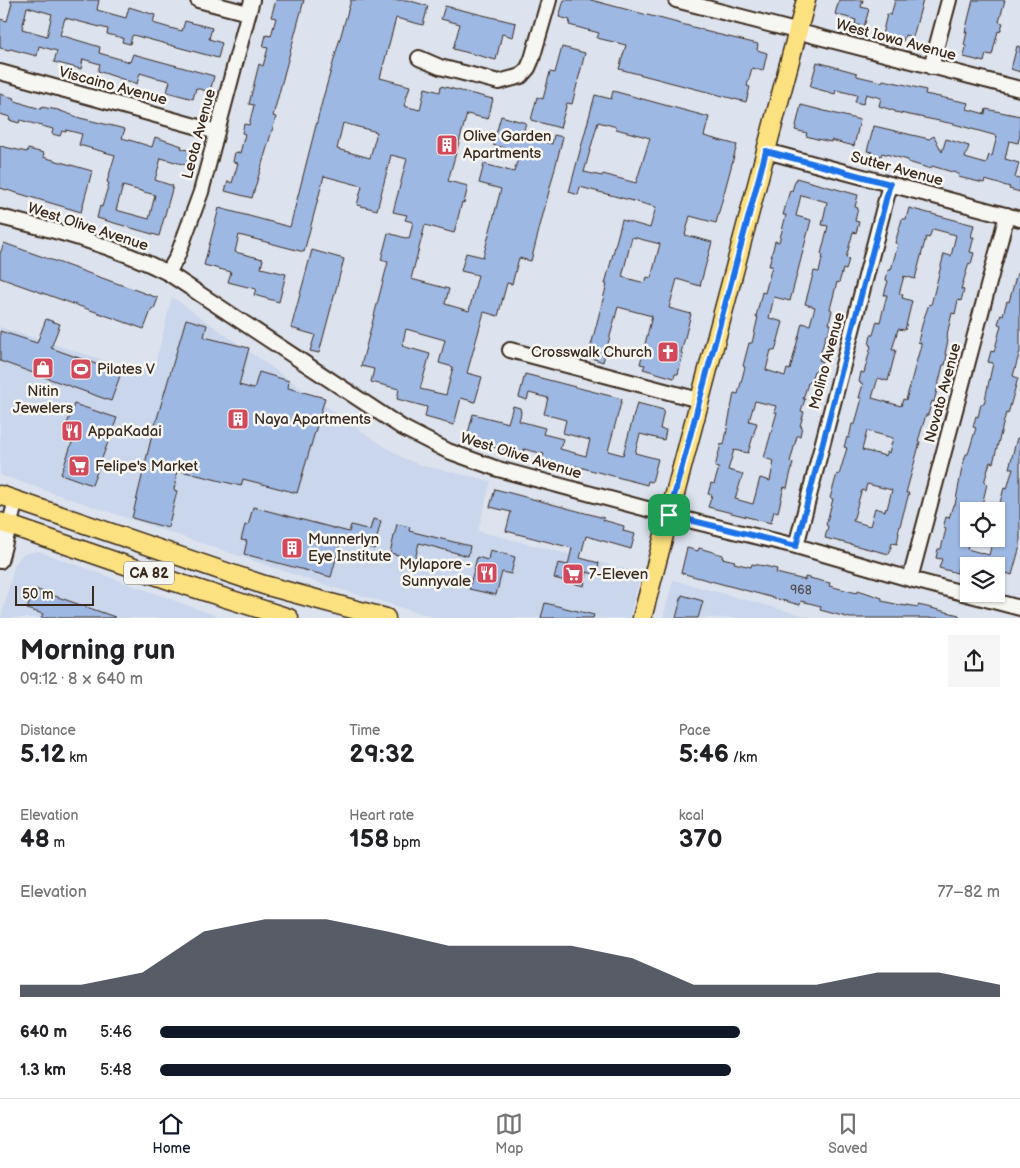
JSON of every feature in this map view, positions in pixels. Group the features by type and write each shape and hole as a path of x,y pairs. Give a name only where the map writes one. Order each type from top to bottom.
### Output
{"main road":[{"path":"642,618 806,0"},
{"name":"CA 82","path":"8,497 264,585 386,618"},
{"name":"CA 82","path":"5,524 175,582 290,618"}],"street":[{"path":"198,0 250,6"},
{"path":"419,58 440,67 500,82 521,76 528,68 532,59 549,0"},
{"name":"West Iowa Avenue","path":"676,0 1020,89"},
{"path":"931,67 949,0"},
{"name":"Leota Avenue","path":"168,273 177,257 198,200 250,6"},
{"name":"Viscaino Avenue","path":"0,72 217,132"},
{"name":"Sutter Avenue","path":"766,151 1014,217"},
{"name":"Molino Avenue","path":"796,546 890,184"},
{"name":"West Olive Avenue","path":"0,217 95,243 136,257 168,273 403,428 448,451 498,469 669,515 796,546 1020,608"},
{"name":"Novato Avenue","path":"910,579 1014,217"},
{"path":"510,350 699,400"},
{"path":"0,561 8,497"}],"shaded area":[{"path":"172,297 367,435 403,458 424,466 491,481 478,531 641,573 629,618 437,618 322,584 0,475 0,327 131,369 154,369"},
{"path":"38,551 223,618 1,618 15,564 23,554"},
{"path":"673,580 812,618 663,618"}],"building":[{"path":"11,0 99,0 97,10 126,18 129,7 155,15 153,23 170,28 182,31 185,21 212,28 209,39 222,43 218,58 133,35 130,44 122,42 123,38 107,34 108,29 65,18 60,35 100,47 99,53 130,62 133,54 214,76 210,92 196,88 193,99 167,92 170,81 140,73 137,84 98,71 100,64 83,59 81,69 54,62 57,51 39,46 37,56 0,48 0,19 7,21","holes":["27,7 52,14 47,36 22,29"]},
{"path":"276,0 304,0 273,116 276,117 252,198 225,191 228,181 232,183 238,163 233,162 235,152 240,153 245,134 242,133 244,124 249,125 254,105 249,104 259,64 263,66 268,48 263,47 266,35 271,36 276,18 271,17"},
{"path":"351,0 407,0 428,6 423,25 396,18 380,78 410,86 404,106 420,110 425,88 440,92 441,86 493,99 488,119 467,114 448,181 468,186 454,233 425,225 411,279 449,289 445,304 469,311 478,275 461,271 466,253 483,257 501,189 479,183 484,164 514,172 520,152 493,145 501,116 526,123 522,136 552,144 554,135 563,137 531,261 519,258 512,284 507,283 498,316 484,312 467,373 482,377 475,402 461,398 454,425 425,417 427,407 397,399 399,389 371,382 374,369 361,366 388,262 381,260 388,233 409,239 413,222 405,220 407,215 393,212 407,159 391,155 377,210 357,205 362,186 324,176 304,252 239,235 235,252 263,259 261,268 286,274 279,302 254,295 256,289 228,282 231,272 204,265 219,208 290,227 323,98","holes":["343,123 377,132 370,158 337,149","406,329 445,340 439,363 453,367 446,395 420,389 430,354 402,346"]},
{"path":"564,0 591,0 758,44 757,50 767,53 763,71 752,68 747,86 750,87 746,102 619,69 626,45 597,38 599,33 569,25 570,20 559,17"},
{"path":"839,0 863,0 861,7 869,9 864,27 855,24 856,20 835,14"},
{"path":"895,0 923,0 913,37 905,35 903,41 882,35 887,14 891,15"},
{"path":"973,0 1005,0 999,22 1003,23 1000,32 998,31 992,55 986,54 984,62 964,57 967,32 965,32"},
{"path":"445,6 516,23 513,37 502,34 496,60 453,49 460,24 441,19"},
{"path":"1017,46 1020,47 1020,72 1011,69"},
{"path":"562,47 585,53 572,104 567,103 560,128 531,120 537,97 543,99 550,72 555,73"},
{"path":"817,62 857,73 857,76 882,82 883,80 902,84 926,90 925,94 969,103 967,109 985,114 986,109 1020,116 1018,143 1009,141 1005,159 1019,163 1015,178 1020,179 1020,192 985,180 984,183 958,177 959,174 932,166 931,169 882,153 881,156 871,154 872,152 867,151 874,126 929,139 934,136 942,152 946,139 969,146 965,158 986,164 989,155 992,156 997,136 954,124 895,112 879,106 881,98 866,94 863,104 855,102 857,95 836,90 835,94 810,87"},
{"path":"613,91 709,117 704,136 737,145 716,223 690,216 685,235 712,242 700,286 677,279 669,308 691,314 681,353 683,354 678,374 675,374 674,378 643,369 645,365 640,364 652,316 618,307 603,362 588,357 622,220 650,228 656,207 580,187 578,195 569,192 595,95 611,99","holes":["598,122 650,138 636,183 603,174 602,176 584,172","632,237 660,244 651,278 647,277 645,283 622,277"]},
{"path":"0,94 41,109 41,107 58,110 80,118 125,129 122,138 152,147 155,137 182,146 181,148 193,152 189,166 161,158 155,180 173,186 159,236 97,218 109,183 107,182 115,155 79,145 82,134 66,130 66,132 62,131 60,136 52,134 53,129 20,120 19,123 9,120 10,117 0,114","holes":["123,186 155,195 149,219 116,210"]},
{"path":"801,105 860,120 854,146 831,140 831,142 817,139 806,136 807,133 795,130"},
{"path":"0,146 27,152 28,149 44,153 43,157 92,171 81,212 0,188"},
{"path":"796,178 858,195 855,207 858,208 855,221 859,222 856,233 853,232 846,258 849,259 846,270 843,269 839,283 837,282 830,309 832,310 829,324 831,324 828,334 826,334 819,360 822,361 819,372 814,371 803,399 805,399 801,411 804,412 800,426 802,426 800,436 797,436 790,462 793,463 787,488 784,487 778,512 774,511 771,523 708,507 712,495 708,494 711,483 714,484 719,468 715,467 721,444 724,445 734,393 738,394 749,343 752,343 762,292 765,293 772,266 769,266 775,241 779,242 786,215 783,215 790,190 792,191","holes":["801,195 827,202 822,225 828,226 819,272 814,271 805,304 815,307 810,325 802,323 790,370 787,369 785,376 766,370 771,350 775,351 783,322 769,318 774,297 790,301 811,220 796,216","755,401 776,406 774,412 777,412 764,458 774,461 770,481 760,478 753,504 735,499 743,474 728,470 734,450 748,453 757,423 749,421"]},
{"path":"909,208 974,225 971,237 974,237 970,252 974,253 961,289 964,290 961,301 958,300 955,314 952,313 946,339 948,340 945,365 943,365 934,402 932,401 928,415 926,415 918,441 920,442 906,493 909,493 898,533 897,544 892,543 889,554 825,538 828,526 826,525 833,499 830,498 847,448 844,447 847,437 849,438 852,424 855,424 862,398 859,398 863,384 859,382 861,372 864,373 871,346 869,345 871,335 873,335 877,321 880,322 887,295 884,295 888,281 886,280 888,270 891,270 898,244 895,243 902,219 906,219","holes":["933,229 956,235 951,256 944,254 931,305 929,304 923,321 918,342 921,345 906,400 903,399 901,406 872,398 878,378 888,381 896,350 892,350 898,329 905,330 912,301 902,298 903,295 899,294 904,276 915,279 926,237 929,238","867,431 893,438 889,453 887,452 886,456 862,450","867,484 892,490 887,509 885,511 875,508 870,526 853,521 861,492 862,490 865,491"]},
{"path":"4,243 158,298 144,329 0,278 0,254"},
{"path":"312,250 344,259 319,353 310,351 315,335 291,328"},
{"path":"1017,273 1020,273 1020,351 1013,376 1018,378 1008,414 1006,413 993,463 990,462 984,483 987,484 983,502 960,502 960,547 968,547 967,549 989,555 991,547 1005,547 1005,502 1000,502 1004,488 1007,489 1013,468 1009,468 1017,438 1020,438 1020,546 1012,575 1006,573 1005,576 1005,557 960,557 960,568 958,567 957,573 939,568 942,559 936,558 938,549 941,549 946,529 943,528 946,517 949,518 953,505 955,505 962,468 976,428 973,427 976,416 978,417 981,404 984,404 993,363 988,362 991,351 994,352 997,341 1001,325 998,324 1007,301 1009,302"},
{"path":"46,319 60,324 51,348 121,373 111,401 0,361 0,331 37,343"},
{"name":"Naya Apartments","path":"186,319 207,325 204,337 249,348 239,385 254,389 259,372 289,381 288,388 325,398 297,493 243,479 241,486 177,470 174,490 177,491 168,528 132,518 151,439"},
{"path":"525,374 622,399 608,451 623,455 637,403 664,410 660,429 666,430 664,440 640,434 635,453 658,459 652,482 648,481 647,485 575,466 575,468 542,459 544,454 524,449 523,454 466,441 473,414 508,423 513,406 520,408 519,421 545,428 543,434 563,439 560,449 586,456 590,440 563,433 566,420 544,414 548,398 529,393 527,400 519,397"},
{"path":"74,404 117,418 92,485 61,474 74,437 64,433"},
{"path":"495,489 604,518 603,520 624,526 623,531 635,534 631,549 586,536 580,558 599,563 596,575 587,572 584,586 554,578 558,563 568,565 572,548 506,531 511,512 490,507"},
{"name":"Munnerlyn Eye Institute","path":"253,507 349,532 351,525 370,530 373,519 381,521 374,549 341,540 331,577 244,554 247,541 241,540 245,525 248,526"},
{"path":"397,524 410,527 409,531 470,546 468,556 419,543 415,559 390,553"},
{"path":"687,548 698,551 699,548 723,555 722,558 735,561 734,563 751,567 752,564 765,566 777,569 776,573 805,580 805,577 830,583 829,586 857,593 858,590 882,598 882,601 907,606 918,607 918,605 959,615 959,618 850,618 820,610 821,606 801,601 800,605 681,573"},
{"path":"490,550 515,557 511,574 502,572 496,595 469,589 477,557 488,560"},
{"path":"35,589 115,618 41,618 43,614 27,609"},
{"path":"682,595 703,601 698,618 676,618"},
{"path":"545,603 594,615 593,618 541,618"}],"place":[{"name":"Olive Garden Apartments","path":"447,145"},
{"name":"Crosswalk Church","path":"668,352"},
{"name":"Nitin Jewelers","path":"43,368"},
{"name":"Pilates V","path":"81,369"},
{"name":"Naya Apartments","path":"238,419"},
{"name":"AppaKadai","path":"72,431"},
{"name":"Felipe's Market","path":"79,466"},
{"name":"Munnerlyn Eye Institute","path":"292,548"},
{"name":"Mylapore - Sunnyvale","path":"487,573"},
{"name":"7-Eleven","path":"573,574"}],"route":[{"path":"766,151 890,184 796,546 669,515 766,151"}]}
